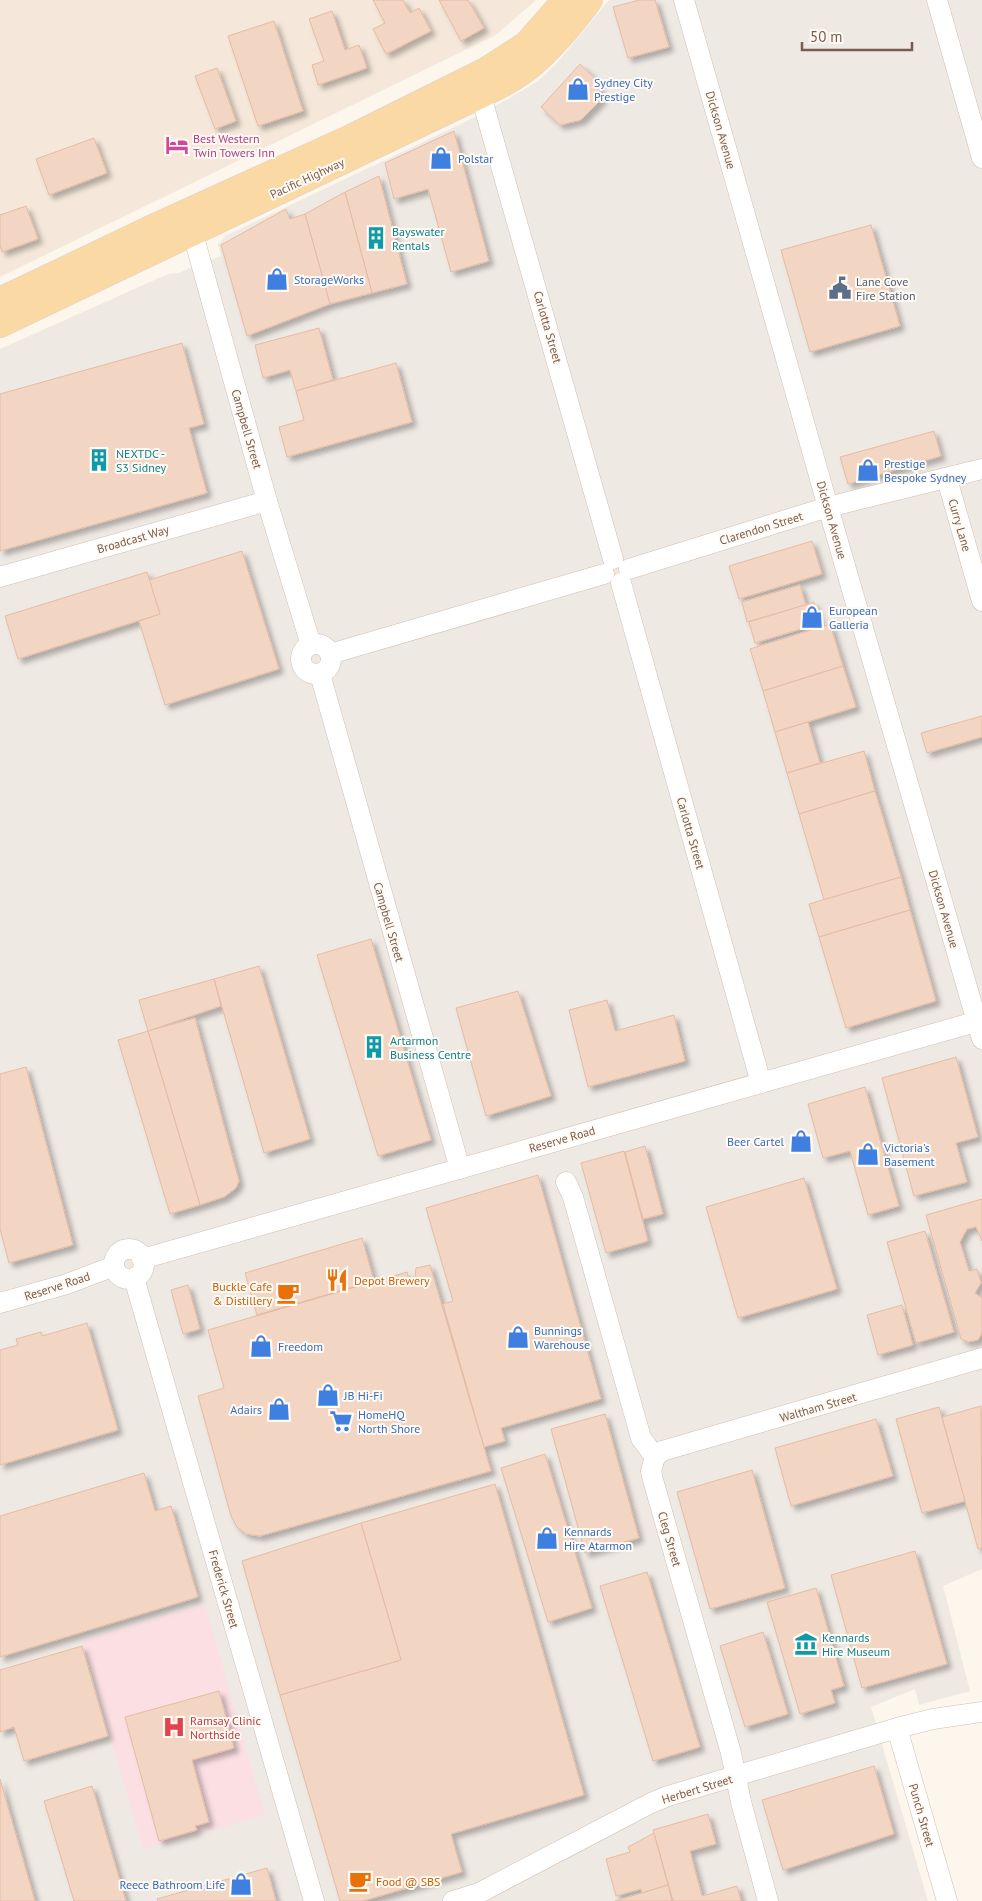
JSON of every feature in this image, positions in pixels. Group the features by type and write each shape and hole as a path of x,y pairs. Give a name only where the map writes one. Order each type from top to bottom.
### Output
{"main road":[{"name":"Pacific Highway","path":"0,324 351,137 486,70 526,44 565,0"},
{"name":"Pacific Highway","path":"0,300 190,223 481,96 533,64 560,37 590,0"}],"street":[{"name":"Dickson Avenue","path":"684,0 828,508 980,1027"},
{"path":"937,0 982,158"},
{"name":"Carlotta Street","path":"481,96 761,1083"},
{"name":"Campbell Street","path":"190,223 267,501 311,645"},
{"name":"Clarendon Street","path":"330,654 828,508 982,468"},
{"name":"Curry Lane","path":"947,478 982,601"},
{"name":"Broadcast Way","path":"0,577 267,501"},
{"path":"320,644 330,654 330,664 320,674 310,673 301,661 303,651 311,645 320,644"},
{"name":"Campbell Street","path":"320,674 460,1169"},
{"name":"Reserve Road","path":"142,1259 761,1083 980,1027"},
{"path":"566,1182 573,1197 641,1438 655,1458"},
{"path":"127,1249 137,1252 142,1259 141,1272 134,1278 129,1279 119,1275 114,1266 116,1257 123,1250 127,1249"},
{"name":"Reserve Road","path":"0,1303 67,1284 114,1266"},
{"name":"Frederick Street","path":"134,1278 314,1901"},
{"name":"Waltham Street","path":"655,1458 662,1451 982,1358"},
{"name":"Cleg Street","path":"655,1458 651,1471 653,1480 731,1753 741,1802 768,1901"},
{"name":"Herbert Street","path":"454,1901 479,1893 651,1803 668,1796 896,1728 933,1719 982,1712"},
{"name":"Punch Street","path":"896,1728 947,1901"}],"shaded area":[{"path":"0,0 536,0 496,35 0,277"},
{"path":"609,0 982,0 982,1569 943,1586 970,1691 919,1705 915,1689 871,1707 928,1901 0,1901 0,349 168,274 178,273 221,256 218,245 225,236 461,124 510,98 538,81 557,63"},
{"name":"Ramsay Clinic Northside","path":"205,1604 265,1815 143,1849 82,1640"}],"building":[{"path":"373,0 403,0 410,13 419,8 431,31 386,54 373,29 385,23"},
{"path":"439,0 468,0 484,28 461,41"},
{"path":"639,0 655,0 669,47 628,58 613,7"},
{"path":"332,11 345,50 359,45 367,68 318,85 312,65 324,61 309,19"},
{"path":"274,21 303,111 258,126 228,36"},
{"name":"Sydney City Prestige","path":"580,64 597,80 602,99 581,120 560,125 541,107"},
{"path":"217,68 236,121 215,129 195,76"},
{"path":"454,131 489,261 451,272 428,189 394,199 385,163"},
{"path":"94,138 107,173 49,195 36,159"},
{"name":"Bayswater Rentals","path":"379,176 407,284 372,293 345,192"},
{"path":"345,192 372,293 330,304 305,214"},
{"path":"26,206 38,239 2,252 0,245 0,215"},
{"name":"StorageWorks","path":"286,209 290,219 305,214 330,304 247,336 221,245"},
{"name":"Lane Cove Fire Station","path":"871,225 900,326 810,352 781,250"},
{"path":"319,328 333,380 296,391 290,370 263,378 255,345"},
{"name":"NEXTDC - S3 Sidney","path":"182,343 204,424 189,428 207,493 0,551 0,394"},
{"path":"396,363 412,422 287,457 279,427 304,420 296,391"},
{"name":"Prestige Bespoke Sydney","path":"934,431 941,456 848,484 840,457"},
{"path":"812,541 822,574 739,599 729,566"},
{"path":"242,551 279,669 165,705 139,621 160,614 149,580"},
{"path":"147,572 160,614 18,659 5,616"},
{"path":"800,585 806,605 747,622 742,602"},
{"path":"814,602 821,623 755,643 749,622"},
{"path":"830,624 843,666 763,691 750,649"},
{"path":"843,666 856,707 775,732 763,691"},
{"path":"982,716 982,737 927,753 921,733"},
{"path":"808,722 820,763 787,773 775,732"},
{"path":"864,751 875,791 799,814 787,773"},
{"path":"875,791 901,877 824,900 799,814"},
{"path":"901,877 910,910 819,937 809,904"},
{"path":"910,910 936,1001 846,1028 819,937"},
{"name":"Artarmon Business Centre","path":"371,939 431,1140 378,1156 317,955"},
{"path":"259,966 310,1139 264,1153 214,979"},
{"path":"214,979 221,1006 148,1031 139,1000"},
{"path":"518,991 551,1096 486,1116 456,1008"},
{"path":"607,1000 615,1031 674,1015 685,1061 588,1087 569,1010"},
{"path":"195,1018 239,1181 236,1188 224,1197 200,1205 148,1031"},
{"path":"148,1031 200,1205 170,1214 118,1040"},
{"path":"956,1057 978,1137 956,1143 967,1182 914,1196 882,1078"},
{"path":"26,1067 73,1245 9,1263 0,1229 0,1074"},
{"name":"Victoria's Basement","path":"865,1087 899,1206 868,1215 850,1151 823,1158 808,1104"},
{"path":"645,1146 663,1214 643,1219 625,1152"},
{"path":"624,1151 648,1241 606,1253 581,1163"},
{"name":"Bunnings Warehouse","path":"538,1175 601,1399 501,1428 505,1441 484,1447 443,1304 453,1301 426,1208"},
{"path":"804,1178 837,1289 738,1318 706,1207"},
{"path":"982,1199 982,1241 976,1227 967,1229 960,1242 969,1271 977,1269 981,1283 975,1293 982,1298 982,1333 978,1340 968,1342 961,1339 926,1215"},
{"path":"925,1231 954,1332 916,1343 887,1242"},
{"path":"362,1238 374,1281 257,1315 245,1273"},
{"name":"HomeHQ North Shore","path":"430,1265 491,1471 260,1536 246,1534 237,1527 231,1516 198,1396 224,1388 208,1330 407,1272 409,1280 415,1278 416,1268"},
{"path":"188,1285 200,1329 183,1334 171,1290"},
{"path":"902,1305 913,1345 878,1355 867,1315"},
{"path":"87,1323 118,1430 0,1465 0,1350 18,1345 16,1339 41,1332 42,1336"},
{"path":"981,1406 982,1548 978,1549 942,1417"},
{"path":"939,1407 965,1501 922,1513 896,1419"},
{"path":"605,1414 639,1538 585,1553 551,1429"},
{"path":"876,1419 893,1476 791,1506 775,1448"},
{"name":"Kennards Hire Atarmon","path":"545,1454 592,1608 548,1622 501,1468"},
{"path":"752,1470 785,1588 710,1609 677,1492"},
{"path":"144,1473 155,1511 171,1506 198,1597 0,1657 0,1516"},
{"path":"495,1484 584,1795 451,1834 462,1872 363,1901 340,1901 280,1695 401,1660 361,1523"},
{"path":"361,1523 401,1660 280,1695 242,1561"},
{"path":"915,1551 947,1664 862,1688 831,1575"},
{"path":"647,1572 700,1747 653,1761 600,1586"},
{"name":"Kennards Hire Museum","path":"816,1588 844,1686 831,1690 835,1703 800,1714 767,1602"},
{"path":"763,1632 788,1714 745,1727 720,1646"},
{"path":"82,1646 108,1736 24,1761 14,1727 0,1732 0,1670"},
{"path":"219,1691 234,1748 192,1760 209,1822 195,1826 197,1830 159,1841 125,1717"},
{"path":"874,1766 894,1834 783,1870 762,1800"},
{"path":"0,1779 35,1901 0,1901"},
{"path":"92,1786 126,1901 74,1901 44,1801"},
{"path":"708,1814 716,1844 690,1851 702,1896 737,1886 741,1901 673,1901 653,1830"},
{"path":"654,1833 668,1885 642,1893 641,1889 616,1896 606,1859 630,1852 628,1847"},
{"name":"Reece Bathroom Life","path":"267,1868 276,1901 158,1901 157,1899"},
{"path":"668,1885 672,1901 615,1901 642,1893"}],"place":[{"name":"Sydney City Prestige","path":"578,89"},
{"name":"Best Western Twin Towers Inn","path":"177,145"},
{"name":"Polstar","path":"441,158"},
{"name":"Bayswater Rentals","path":"376,238"},
{"name":"StorageWorks","path":"277,279"},
{"name":"Lane Cove Fire Station","path":"840,288"},
{"name":"NEXTDC - S3 Sidney","path":"99,460"},
{"name":"Prestige Bespoke Sydney","path":"868,470"},
{"name":"European Galleria","path":"812,617"},
{"name":"Artarmon Business Centre","path":"374,1047"},
{"name":"Beer Cartel","path":"801,1141"},
{"name":"Victoria's Basement","path":"868,1154"},
{"name":"Depot Brewery","path":"337,1280"},
{"name":"Buckle Cafe & Distillery","path":"288,1293"},
{"name":"Bunnings Warehouse","path":"518,1337"},
{"name":"Freedom","path":"261,1346"},
{"name":"JB Hi-Fi","path":"328,1395"},
{"name":"Adairs","path":"279,1409"},
{"name":"HomeHQ North Shore","path":"341,1421"},
{"name":"Kennards Hire Atarmon","path":"547,1538"},
{"name":"Kennards Hire Museum","path":"806,1644"},
{"name":"Ramsay Clinic Northside","path":"174,1727"},
{"name":"Food @ SBS","path":"360,1881"},
{"name":"Reece Bathroom Life","path":"241,1884"}]}
